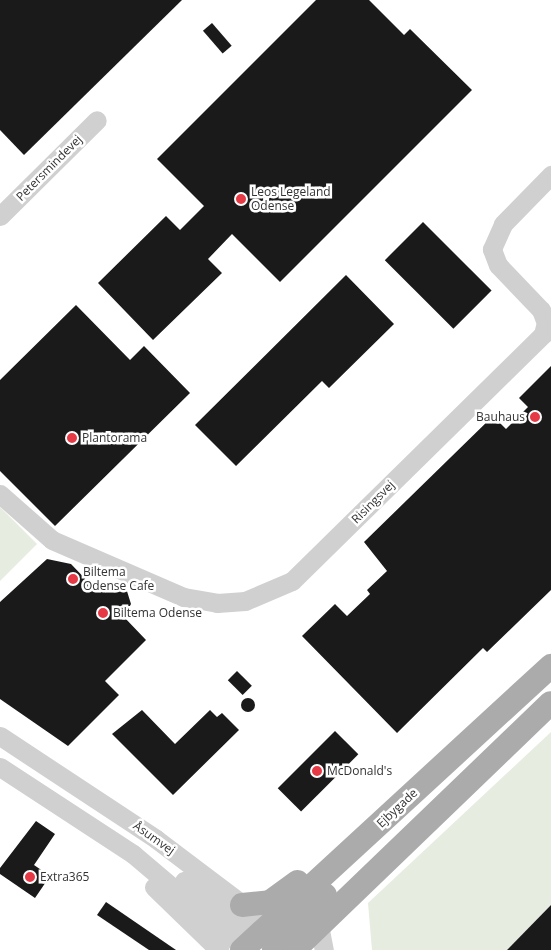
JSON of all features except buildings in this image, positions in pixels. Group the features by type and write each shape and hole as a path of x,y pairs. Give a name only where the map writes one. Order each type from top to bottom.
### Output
{"main road":[{"name":"Ejbygade","path":"270,945 356,845 551,666"},
{"path":"270,945 319,924 551,703"},
{"path":"270,945 403,818 461,749"},
{"path":"242,905 270,902 356,845"}],"street":[{"name":"Petersmindevej","path":"0,216 97,120"},
{"name":"Risingsvej","path":"0,494 52,540 184,597 231,603 285,585 543,334 546,323 541,310 498,265 492,248 503,224 551,175"},
{"name":"Åsumvej","path":"0,736 156,839 242,905 270,945"},
{"name":"Åsumvej","path":"0,766 133,854 183,880 270,945"},
{"path":"133,854 146,879 219,950"},
{"path":"319,924 324,950"}],"shaded area":[{"path":"0,507 37,544 0,581"},
{"path":"551,732 551,905 507,950 372,950 368,903"}],"place":[{"name":"Leos Legeland Odense","path":"241,199"},
{"name":"Bauhaus","path":"535,417"},
{"name":"Plantorama","path":"72,438"},
{"name":"Biltema Odense Cafe","path":"73,579"},
{"name":"Biltema Odense","path":"103,613"},
{"name":"McDonald's","path":"317,771"},
{"name":"Extra365","path":"30,877"}]}
